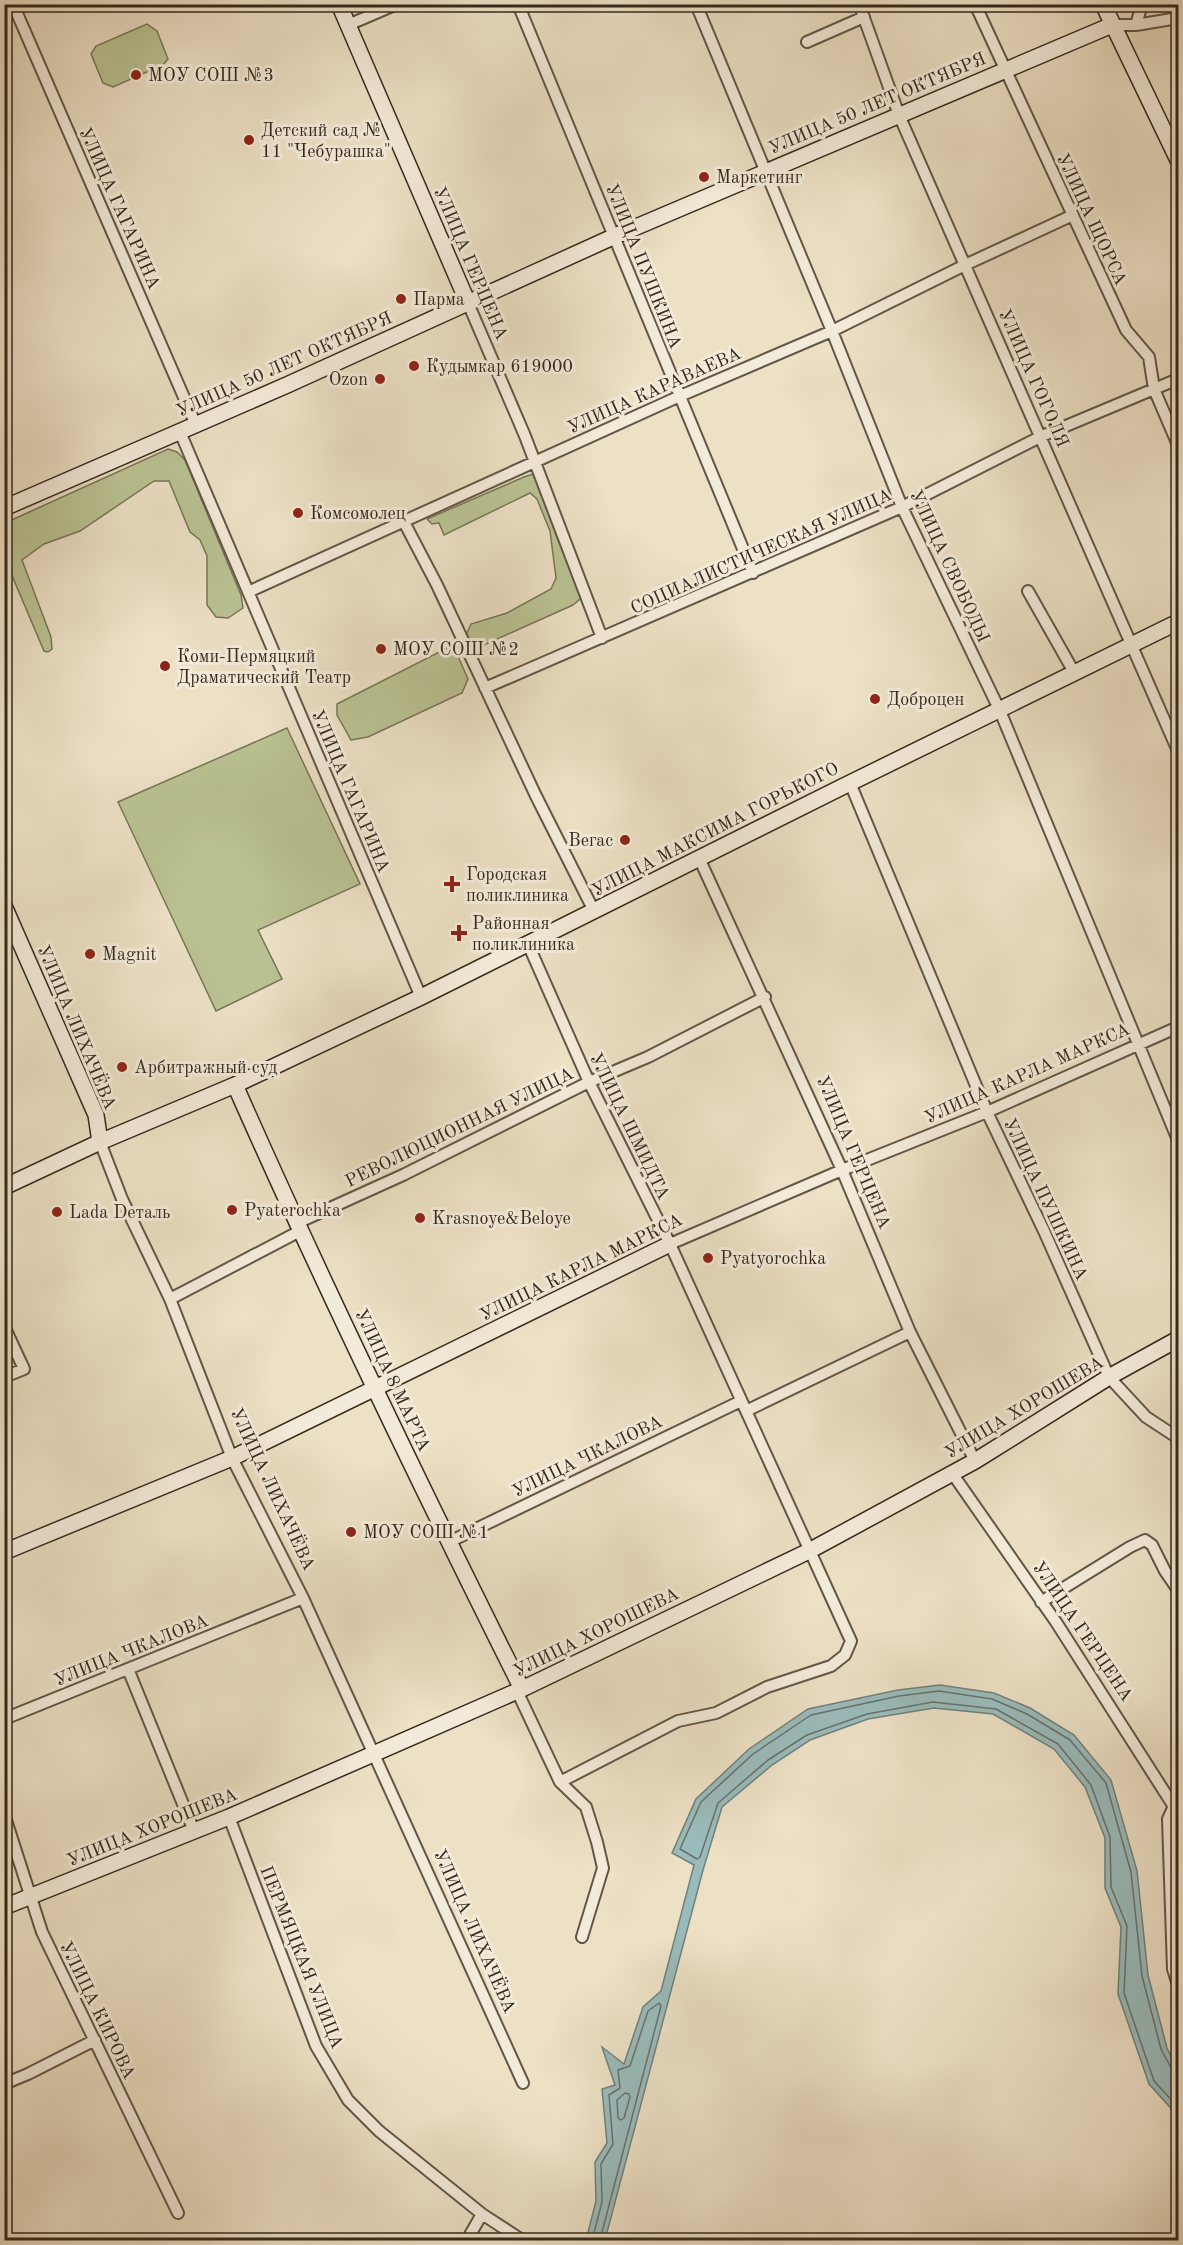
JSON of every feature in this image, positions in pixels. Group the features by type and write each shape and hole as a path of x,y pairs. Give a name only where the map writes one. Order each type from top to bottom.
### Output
{"street":[{"name":"УЛИЦА ГАГАРИНА","path":"13,4 196,425"},
{"name":"УЛИЦА ГЕРЦЕНА","path":"339,4 525,436 602,638"},
{"path":"348,25 397,4"},
{"name":"УЛИЦА ПУШКИНА","path":"518,4 753,573"},
{"name":"УЛИЦА СВОБОДЫ","path":"696,4 832,331 902,507 1000,711 1179,1140"},
{"name":"УЛИЦА ГОГОЛЯ","path":"859,4 899,115 1179,751"},
{"name":"УЛИЦА ЩОРСА","path":"975,4 1126,330 1149,357 1154,389 1179,446"},
{"path":"1103,4 1179,160"},
{"path":"1136,25 1142,4"},
{"path":"807,42 864,17"},
{"name":"УЛИЦА 50 ЛЕТ ОКТЯБРЯ","path":"4,508 196,425 615,236 1004,70 1112,25 1136,25 1179,18"},
{"name":"УЛИЦА КАРАВАЕВА","path":"248,592 680,396 832,331 965,265 1073,216"},
{"name":"СОЦИАЛИСТИЧЕСКАЯ УЛИЦА","path":"485,688 902,507 1042,436 1179,379"},
{"name":"УЛИЦА ГАГАРИНА","path":"180,432 421,997"},
{"path":"404,522 437,585 536,796 594,911"},
{"path":"1028,591 1075,674"},
{"name":"УЛИЦА МАКСИМА ГОРЬКОГО","path":"4,1187 100,1142 235,1085 421,997 1179,622"},
{"name":"УЛИЦА ПУШКИНА","path":"850,783 987,1112 1044,1231 1109,1377 1146,1417 1179,1438"},
{"name":"УЛИЦА ГЕРЦЕНА","path":"699,858 765,997 842,1170 910,1332 975,1461"},
{"name":"УЛИЦА ЛИХАЧЁВА","path":"4,906 96,1115 100,1142 122,1199 170,1299 232,1458 303,1598 523,2083"},
{"name":"УЛИЦА ШМИДТА","path":"528,944 589,1082 670,1244 851,1641 845,1655 831,1666 767,1687 716,1713 678,1721 560,1782"},
{"name":"РЕВОЛЮЦИОННАЯ УЛИЦА","path":"170,1299 298,1227 589,1082 648,1058 765,997"},
{"name":"УЛИЦА КАРЛА МАРКСА","path":"4,1552 232,1458 670,1244 842,1170 987,1112 1179,1027"},
{"name":"УЛИЦА 8 МАРТА","path":"235,1085 298,1227 519,1690"},
{"path":"4,1326 24,1369 4,1377"},
{"name":"УЛИЦА ЧКАЛОВА","path":"449,1542 743,1406 910,1332"},
{"name":"УЛИЦА ХОРОШЕВА","path":"4,1907 229,1817 519,1690 809,1551 975,1461 1109,1377 1179,1339"},
{"name":"УЛИЦА ГЕРЦЕНА","path":"952,1473 1041,1602 1176,1809"},
{"path":"1041,1602 1145,1540 1152,1545 1165,1571 1179,1590"},
{"name":"УЛИЦА ЧКАЛОВА","path":"4,1719 303,1598"},
{"path":"128,1669 194,1831"},
{"path":"519,1690 560,1782 586,1807 603,1868 582,1937"},
{"path":"1176,1809 1168,1819 1173,1969 1179,1985"},
{"name":"УЛИЦА КИРОВА","path":"4,1814 42,1932 178,2213"},
{"name":"ПЕРМЯЦКАЯ УЛИЦА","path":"229,1817 316,2046 348,2100 379,2131 482,2214 522,2241"},
{"path":"4,2084 95,2040"},
{"path":"467,2241 482,2214"}],"green space":[{"path":"147,24 157,31 168,59 163,65 113,87 103,83 91,54 96,46"},
{"path":"168,449 177,452 185,460 241,595 243,608 228,618 216,617 207,605 207,556 200,540 190,532 169,481 154,481 80,531 44,544 22,560 51,637 52,649 48,652 44,651 5,559 5,523"},
{"path":"536,473 582,590 580,599 573,605 477,648 466,635 471,624 507,613 551,589 556,578 550,531 537,499 530,493 444,535 439,523 432,524 427,519"},
{"path":"453,645 468,679 462,693 368,737 351,740 337,715 337,704"},
{"path":"287,728 360,884 258,930 282,979 216,1011 118,802"}],"water":[{"path":"940,1685 994,1693 1030,1708 1074,1735 1111,1780 1137,1871 1148,1975 1167,2048 1178,2070 1178,2116 1149,2084 1118,1994 1121,1927 1105,1888 1105,1838 1085,1787 1054,1749 993,1714 934,1708 868,1719 810,1740 772,1765 722,1807 703,1870 605,2240 586,2240 596,2201 595,2162 607,2143 602,2089 615,2085 602,2047 624,2064 643,2007 661,1991 694,1865 672,1853 696,1799 749,1749 808,1709 898,1690"}],"place":[{"name":"МОУ СОШ №3","path":"136,75"},
{"name":"Детский сад № 11 \"Чебурашка\"","path":"249,140"},
{"name":"Маркетинг","path":"704,177"},
{"name":"Парма","path":"401,299"},
{"name":"Кудымкар 619000","path":"414,366"},
{"name":"Ozon","path":"380,379"},
{"name":"Комсомолец","path":"298,513"},
{"name":"МОУ СОШ №2","path":"381,649"},
{"name":"Коми-Пермяцкий Драматический Театр","path":"165,666"},
{"name":"Доброцен","path":"875,699"},
{"name":"Вегас","path":"625,840"},
{"name":"Городская поликлиника","path":"452,884"},
{"name":"Районная поликлиника","path":"459,933"},
{"name":"Magnit","path":"90,954"},
{"name":"Арбитражный суд","path":"122,1067"},
{"name":"Pyaterochka","path":"232,1210"},
{"name":"Lada Dеталь","path":"57,1212"},
{"name":"Krasnoye&Beloye","path":"420,1218"},
{"name":"Pyatyorochka","path":"708,1258"},
{"name":"МОУ СОШ №1","path":"351,1532"}]}
